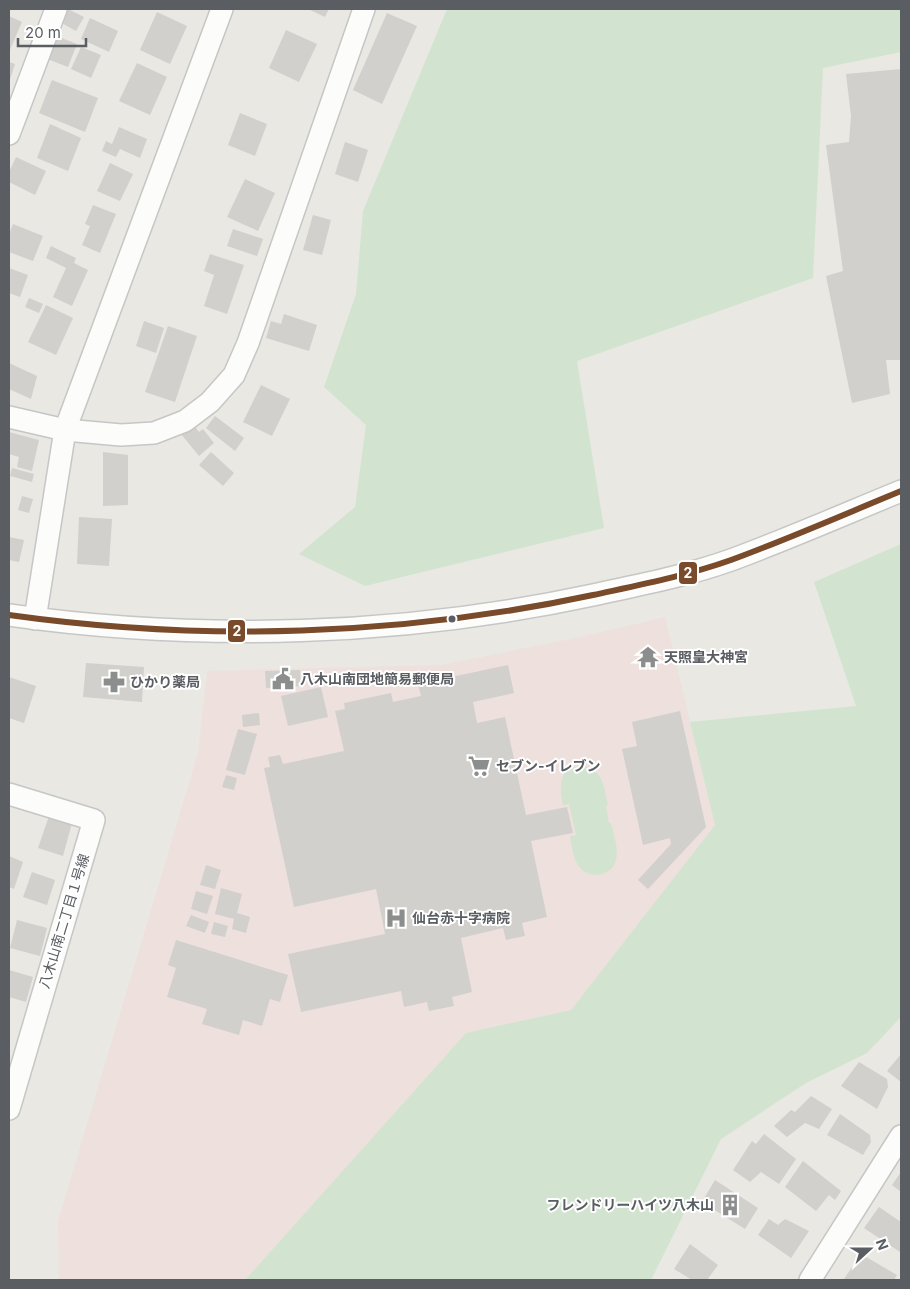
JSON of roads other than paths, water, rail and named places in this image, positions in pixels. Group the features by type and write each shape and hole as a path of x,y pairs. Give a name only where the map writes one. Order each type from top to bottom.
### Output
{"street":[{"path":"9,134 56,9"},
{"path":"35,619 65,430 222,9"},
{"path":"9,417 65,430 120,435 154,433 185,421 210,402 234,376 248,343 364,9"},
{"path":"9,615 35,619 167,630 229,632 382,626 477,616 649,583 730,560 901,491"},
{"name":"八木山南二丁目１号線","path":"9,794 94,820 9,1109"},
{"path":"810,1280 901,1136"}],"place":[{"name":"天照皇大神宮","path":"648,657"},
{"name":"八木山南団地簡易郵便局","path":"283,679"},
{"name":"ひかり薬局","path":"114,682"},
{"name":"セブン-イレブン","path":"479,766"},
{"name":"仙台赤十字病院","path":"396,918"},
{"name":"フレンドリーハイツ八木山","path":"730,1205"}]}
